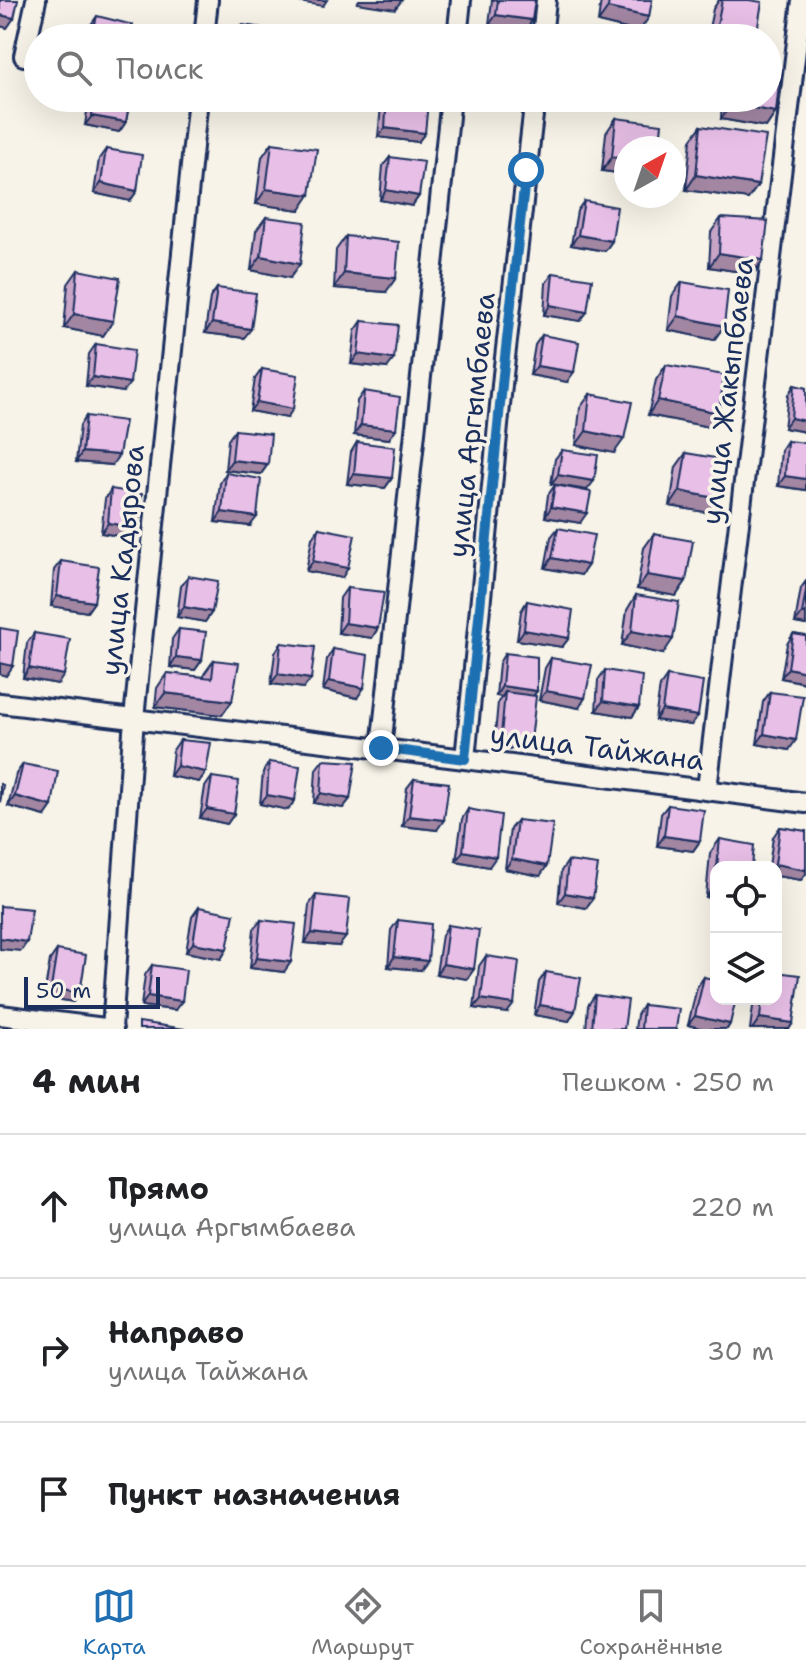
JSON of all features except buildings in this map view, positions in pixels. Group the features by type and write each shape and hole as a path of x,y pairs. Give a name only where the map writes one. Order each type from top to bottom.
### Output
{"street":[{"path":"31,24 36,0"},
{"path":"205,24 208,0"},
{"path":"458,24 461,0"},
{"path":"543,24 546,0"},
{"name":"улица Жакыпбаева","path":"707,789 802,34 802,0"},
{"name":"улица Кадырова","path":"112,1029 134,718 197,112"},
{"name":"улица Аргымбаева","path":"381,748 449,112"},
{"name":"улица Аргымбаева","path":"465,759 503,375 533,112"},
{"name":"улица Тайжана","path":"0,703 806,803"},
{"path":"0,1015 112,1029"}],"route":[{"path":"381,748 465,759 526,170"}]}
